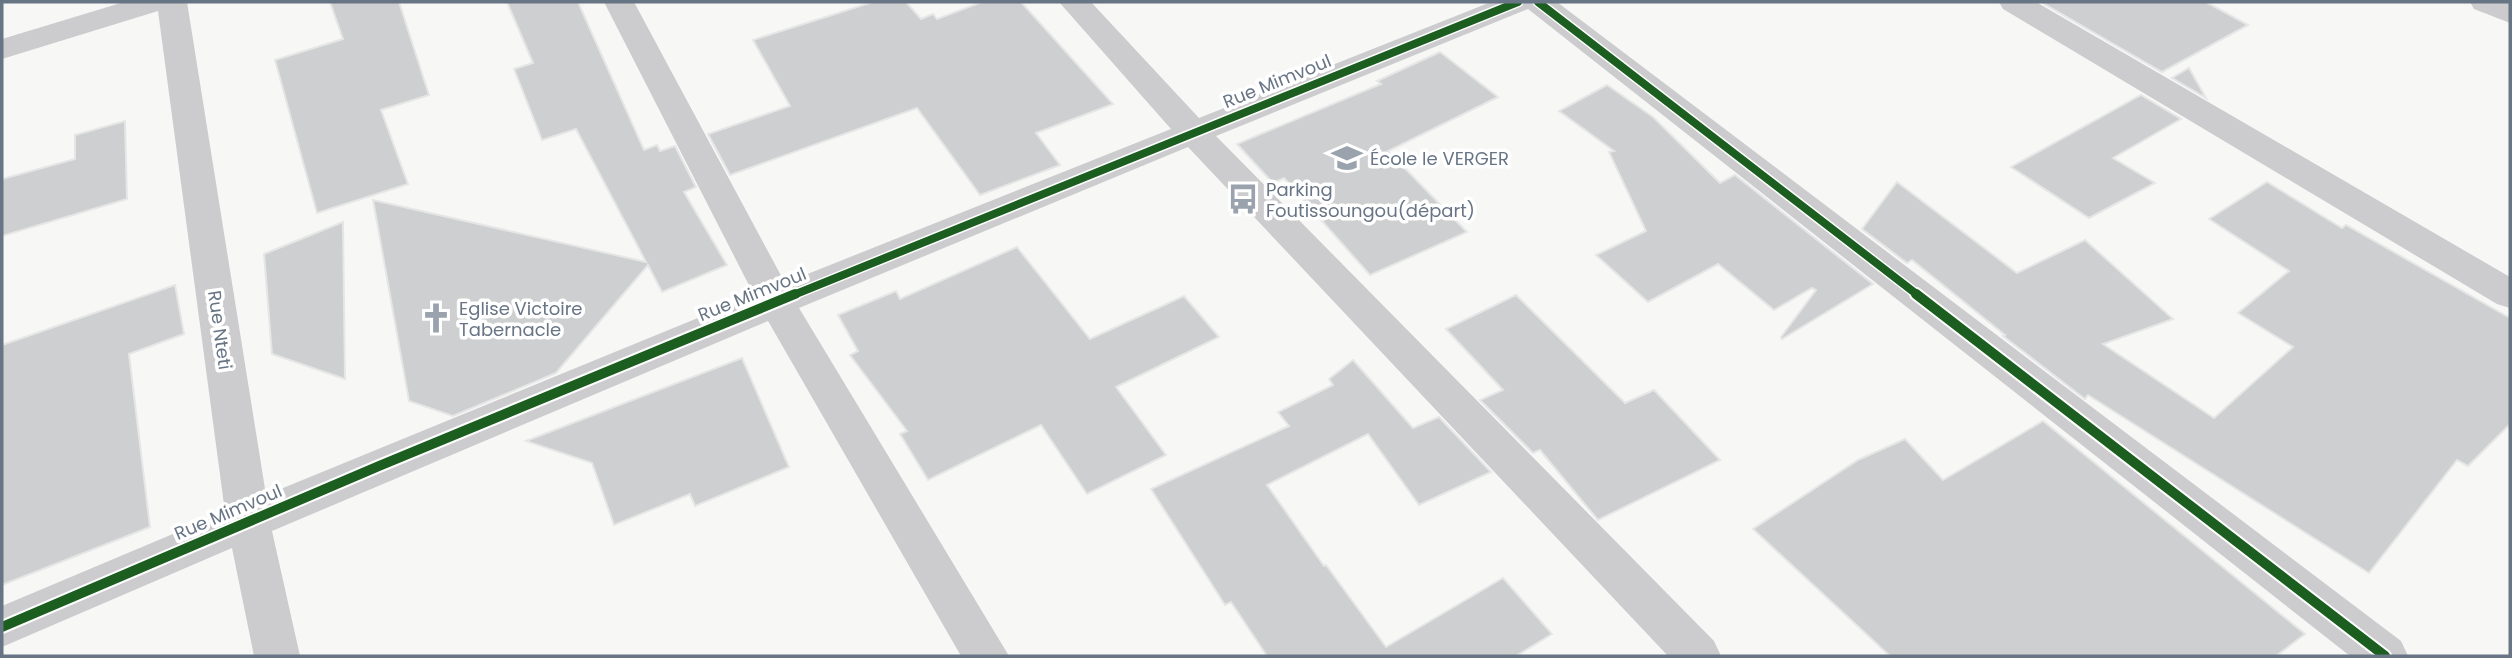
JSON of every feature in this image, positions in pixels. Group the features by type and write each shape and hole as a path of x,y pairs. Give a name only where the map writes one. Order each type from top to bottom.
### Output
{"street":[{"path":"2,49 156,2"},
{"name":"Rue Nteti","path":"172,2 248,520 277,656"},
{"path":"619,2 776,301 986,656"},
{"path":"1074,2 1194,132 1698,656"},
{"name":"Rue Mimvoul","path":"2,627 248,520 776,301 1518,2"},
{"path":"1538,2 2385,656"},
{"path":"2014,2 2510,294"},
{"path":"2485,2 2510,14"}],"building":[{"path":"330,2 399,2 429,95 381,110 408,184 317,213 275,60 343,39"},
{"path":"507,2 578,2 644,150 657,145 660,151 675,146 696,187 684,192 727,265 662,292 648,265 556,373 453,416 409,401 373,200 646,262 576,129 542,140 514,69 533,63"},
{"path":"873,2 906,2 921,19 933,14 937,19 982,2 1021,2 1113,104 1036,133 1060,165 980,195 917,108 730,175 708,134 790,106 753,40"},
{"path":"2041,2 2206,2 2248,25 2162,72"},
{"path":"1440,52 1498,97 1388,151 1467,232 1370,275 1284,178 1273,183 1237,144 1381,84 1377,81"},
{"path":"2189,68 2206,98 2172,78"},
{"path":"1607,85 1653,117 1720,183 1735,175 1873,284 1782,339 1816,290 1812,288 1774,310 1718,264 1648,302 1596,255 1646,231 1609,152 1614,151 1559,111"},
{"path":"2141,95 2181,119 2113,158 2155,183 2089,218 2011,167"},
{"path":"125,121 127,199 2,236 2,179 75,159 75,135"},
{"path":"1897,182 2017,273 2085,240 2173,319 2103,344 2214,418 2293,347 2238,313 2289,271 2209,219 2267,182 2342,228 2346,225 2510,318 2510,424 2468,466 2457,460 2369,573 2088,395 2085,399 2003,336 2005,335 1912,260 1907,263 1862,229"},
{"path":"343,222 345,379 272,354 264,254"},
{"path":"1017,247 1090,339 1184,296 1219,337 1116,387 1166,455 1087,494 1041,425 928,480 900,434 907,431 850,355 858,351 838,315 896,291 900,299"},
{"path":"175,285 184,334 129,354 150,527 2,585 2,345"},
{"path":"1516,295 1625,403 1654,390 1720,460 1598,520 1540,450 1533,453 1480,400 1503,390 1446,329"},
{"path":"742,358 789,467 695,506 690,494 614,525 592,463 526,441"},
{"path":"1353,360 1413,428 1439,417 1491,472 1419,505 1368,434 1267,485 1324,566 1326,565 1386,647 1503,578 1552,634 1516,656 1267,656 1231,602 1225,605 1151,489 1289,426 1278,412 1333,385 1329,379"},
{"path":"2043,421 2305,634 2276,656 1890,656 1753,529 1858,460 1905,439 1943,480"}],"cycle path":[{"path":"2,627 379,466 758,309 1518,2"},
{"path":"1538,2 2385,656"}],"place":[{"name":"École le VERGER","path":"1347,158"},
{"name":"Parking Foutissoungou(départ)","path":"1243,199"},
{"name":"Eglise Victoire Tabernacle","path":"436,318"}]}
